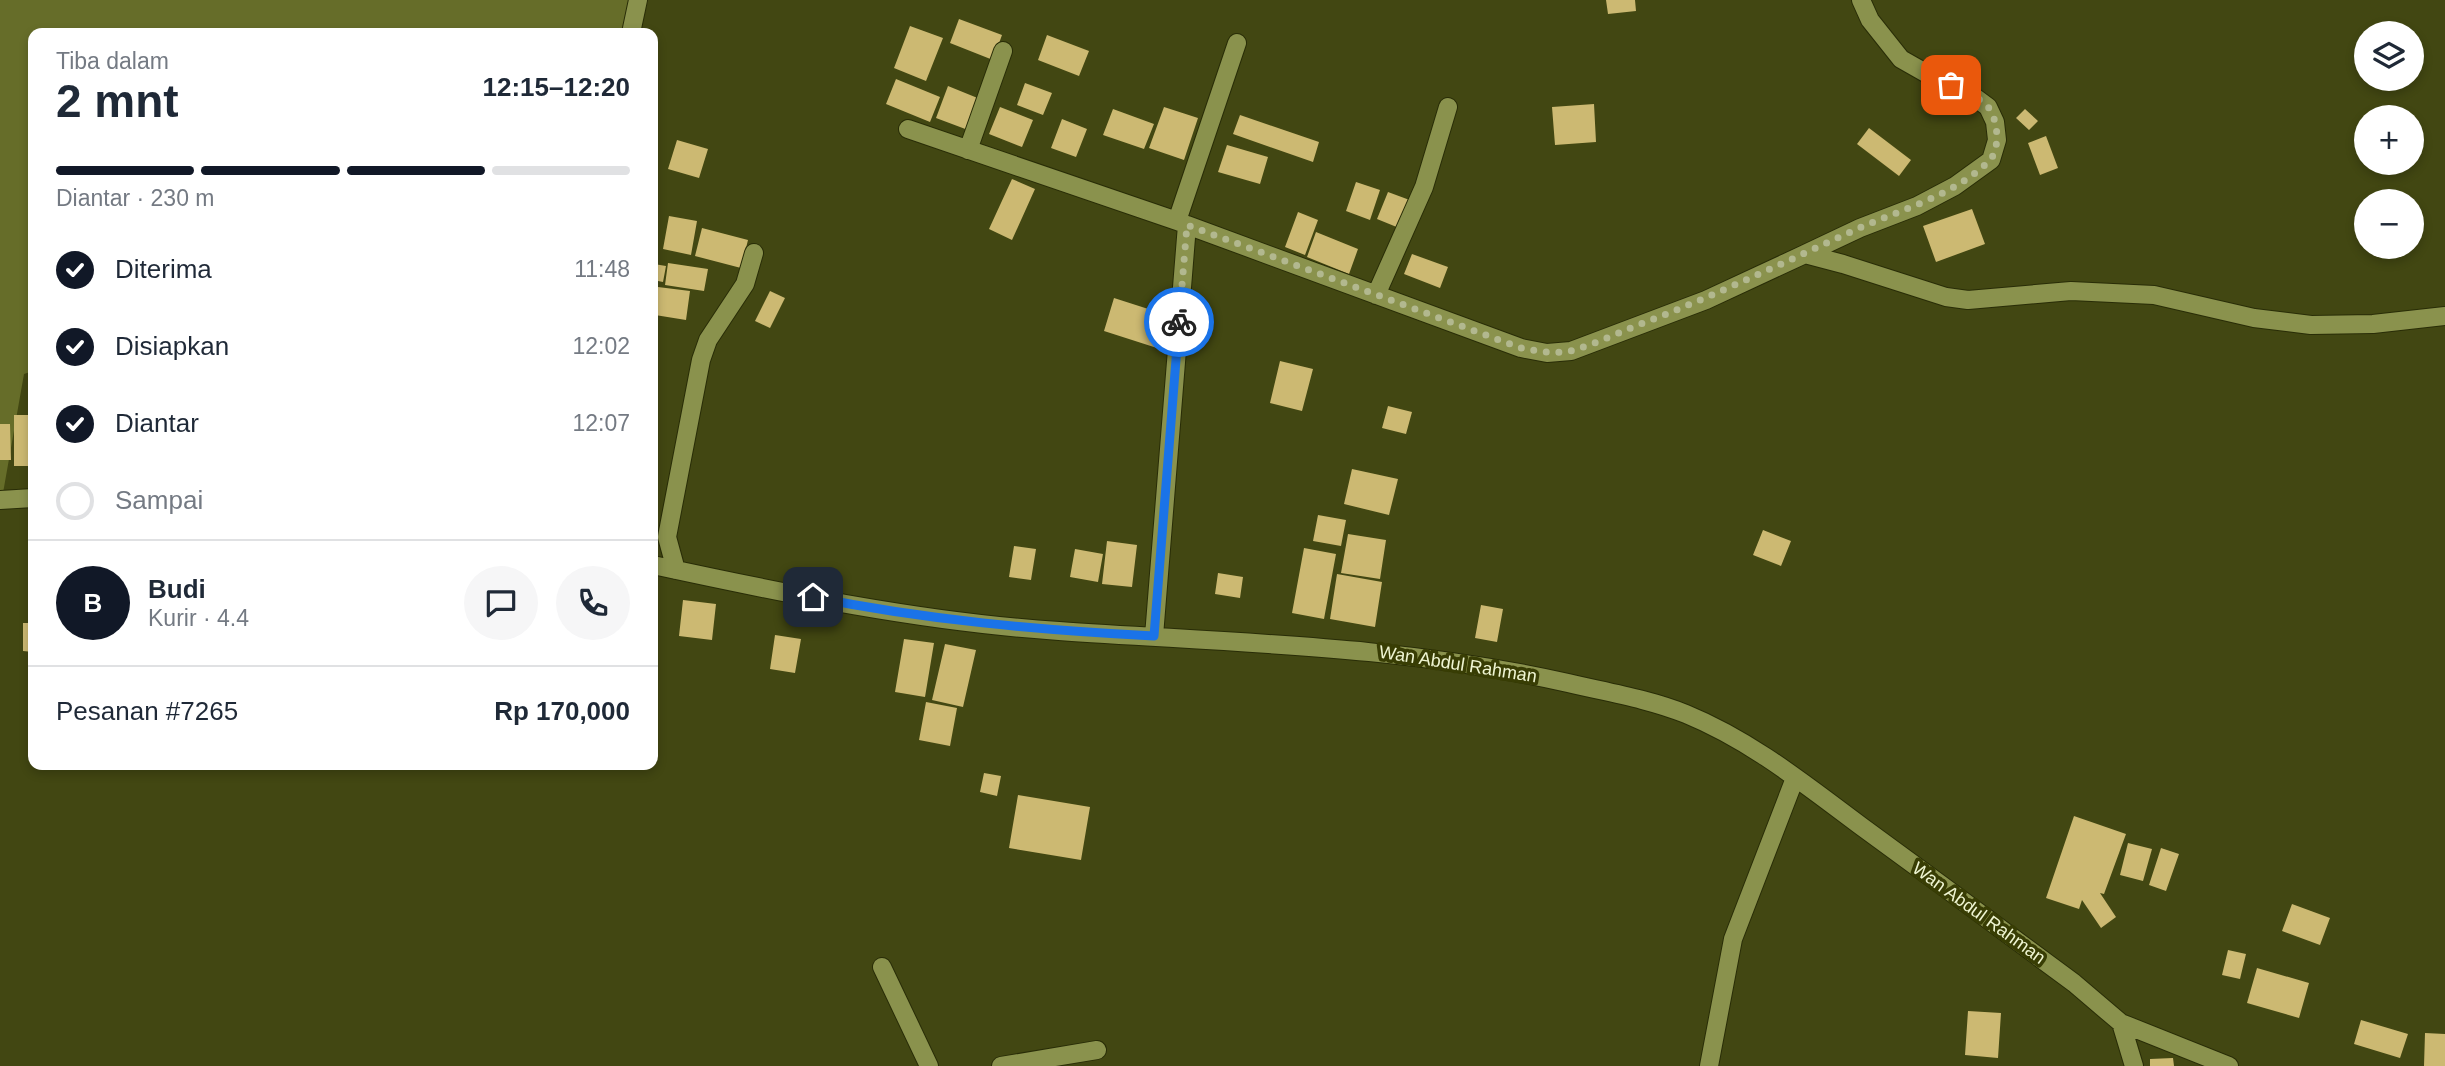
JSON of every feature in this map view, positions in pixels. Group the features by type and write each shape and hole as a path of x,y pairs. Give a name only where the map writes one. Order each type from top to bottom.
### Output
{"street":[{"path":"632,28 638,0"},
{"path":"908,129 1182,223 1521,348 1547,353 1571,351 1706,300 1860,228 1917,206 1955,186 1991,160 1997,140 1995,122 1988,107 1965,90 1938,80 1901,59 1870,20 1861,0"},
{"path":"1154,636 1182,223 1237,43"},
{"path":"968,150 1003,51"},
{"path":"1376,295 1424,187 1448,107"},
{"path":"676,570 667,537 701,360 708,340 745,284 754,253"},
{"path":"1805,254 1855,267 1946,297 1968,300 2071,291 2154,295 2254,318 2311,325 2373,324 2445,316"},
{"path":"0,500 28,498"},
{"name":"Wan Abdul Rahman","path":"658,566 840,603 945,620 1057,631 1373,651 1510,670 1608,692 1683,713 1752,746 2074,983 2121,1023"},
{"path":"1709,1066 1733,939 1795,778"},
{"path":"882,967 929,1066"},
{"path":"2121,1023 2134,1066"},
{"path":"2121,1023 2230,1066"},
{"path":"1001,1066 1097,1050"}],"green space":[{"path":"0,0 648,0 641,28 28,28 28,373 24,374 0,510"}],"building":[{"path":"1606,0 1635,0 1636,11 1608,14"},
{"path":"959,19 1002,35 993,60 950,43"},
{"path":"910,26 943,38 926,81 894,68"},
{"path":"1047,35 1089,51 1079,76 1038,60"},
{"path":"896,79 940,97 930,122 886,104"},
{"path":"1025,83 1052,93 1043,115 1017,105"},
{"path":"948,86 980,99 968,130 936,118"},
{"path":"1594,104 1596,142 1555,145 1552,107"},
{"path":"1000,107 1033,120 1022,147 989,134"},
{"path":"1164,107 1198,118 1184,160 1149,148"},
{"path":"1113,109 1154,124 1144,149 1103,135"},
{"path":"2025,109 2038,121 2029,130 2016,118"},
{"path":"1240,115 1319,142 1313,162 1233,134"},
{"path":"1062,119 1087,129 1076,157 1051,148"},
{"path":"1869,128 1911,160 1899,176 1857,144"},
{"path":"2046,136 2058,168 2040,175 2028,143"},
{"path":"677,140 708,149 699,178 668,169"},
{"path":"1227,145 1268,157 1260,184 1218,172"},
{"path":"1012,179 1035,189 1012,240 989,229"},
{"path":"1356,182 1380,190 1370,220 1346,211"},
{"path":"1388,192 1415,202 1404,230 1377,219"},
{"path":"1972,209 1985,244 1936,262 1923,226"},
{"path":"1298,212 1318,220 1305,255 1285,247"},
{"path":"669,216 697,221 691,255 663,249"},
{"path":"702,228 748,240 741,268 695,256"},
{"path":"1316,232 1358,249 1349,274 1307,257"},
{"path":"1412,254 1448,267 1440,288 1404,274"},
{"path":"668,263 708,269 704,291 665,285"},
{"path":"658,265 666,266 663,282 658,281"},
{"path":"658,287 690,291 686,320 658,315"},
{"path":"770,291 785,298 770,328 755,321"},
{"path":"1114,298 1167,315 1157,348 1104,331"},
{"path":"1280,361 1313,369 1302,411 1270,403"},
{"path":"1388,406 1412,412 1406,434 1382,428"},
{"path":"14,415 28,415 28,466 14,466"},
{"path":"0,424 10,424 11,460 0,460"},
{"path":"1352,469 1398,479 1389,515 1344,504"},
{"path":"1318,515 1346,520 1341,546 1313,541"},
{"path":"1763,530 1791,541 1781,566 1753,555"},
{"path":"1348,534 1386,540 1380,579 1341,573"},
{"path":"1107,541 1137,545 1132,587 1102,584"},
{"path":"1014,546 1036,549 1031,580 1009,577"},
{"path":"1304,548 1336,554 1324,619 1292,613"},
{"path":"1075,549 1103,554 1098,582 1070,577"},
{"path":"1218,573 1243,577 1240,598 1215,594"},
{"path":"1337,574 1382,582 1375,627 1330,619"},
{"path":"683,600 716,604 712,640 679,636"},
{"path":"1481,605 1503,609 1497,642 1475,638"},
{"path":"23,623 28,623 28,652 23,651"},
{"path":"775,635 801,639 795,673 770,669"},
{"path":"904,639 934,643 925,697 895,692"},
{"path":"945,644 976,650 963,707 932,700"},
{"path":"926,702 957,708 950,746 919,740"},
{"path":"984,773 1001,776 997,796 980,792"},
{"path":"1018,795 1090,807 1081,860 1009,848"},
{"path":"2074,816 2126,834 2104,894 2100,893 2116,917 2101,928 2082,900 2079,909 2046,898"},
{"path":"2128,843 2152,849 2143,881 2120,875"},
{"path":"2161,848 2179,854 2166,891 2149,885"},
{"path":"2292,904 2330,918 2320,945 2282,931"},
{"path":"2228,950 2246,954 2240,979 2222,975"},
{"path":"2257,968 2309,983 2299,1018 2247,1003"},
{"path":"1968,1011 2001,1013 1998,1058 1965,1055"},
{"path":"2361,1020 2408,1034 2400,1058 2354,1044"},
{"path":"2425,1033 2445,1034 2445,1066 2424,1066"},
{"path":"2173,1058 2174,1066 2150,1066 2150,1059"}],"way so far":[{"path":"1179,322 1187,225 1521,348 1547,353 1571,351 1706,300 1860,228 1917,206 1955,186 1991,160 1997,140 1995,122 1988,107 1965,90 1951,85"}],"route":[{"path":"813,597 945,620 1057,631 1154,636 1179,322"}]}
